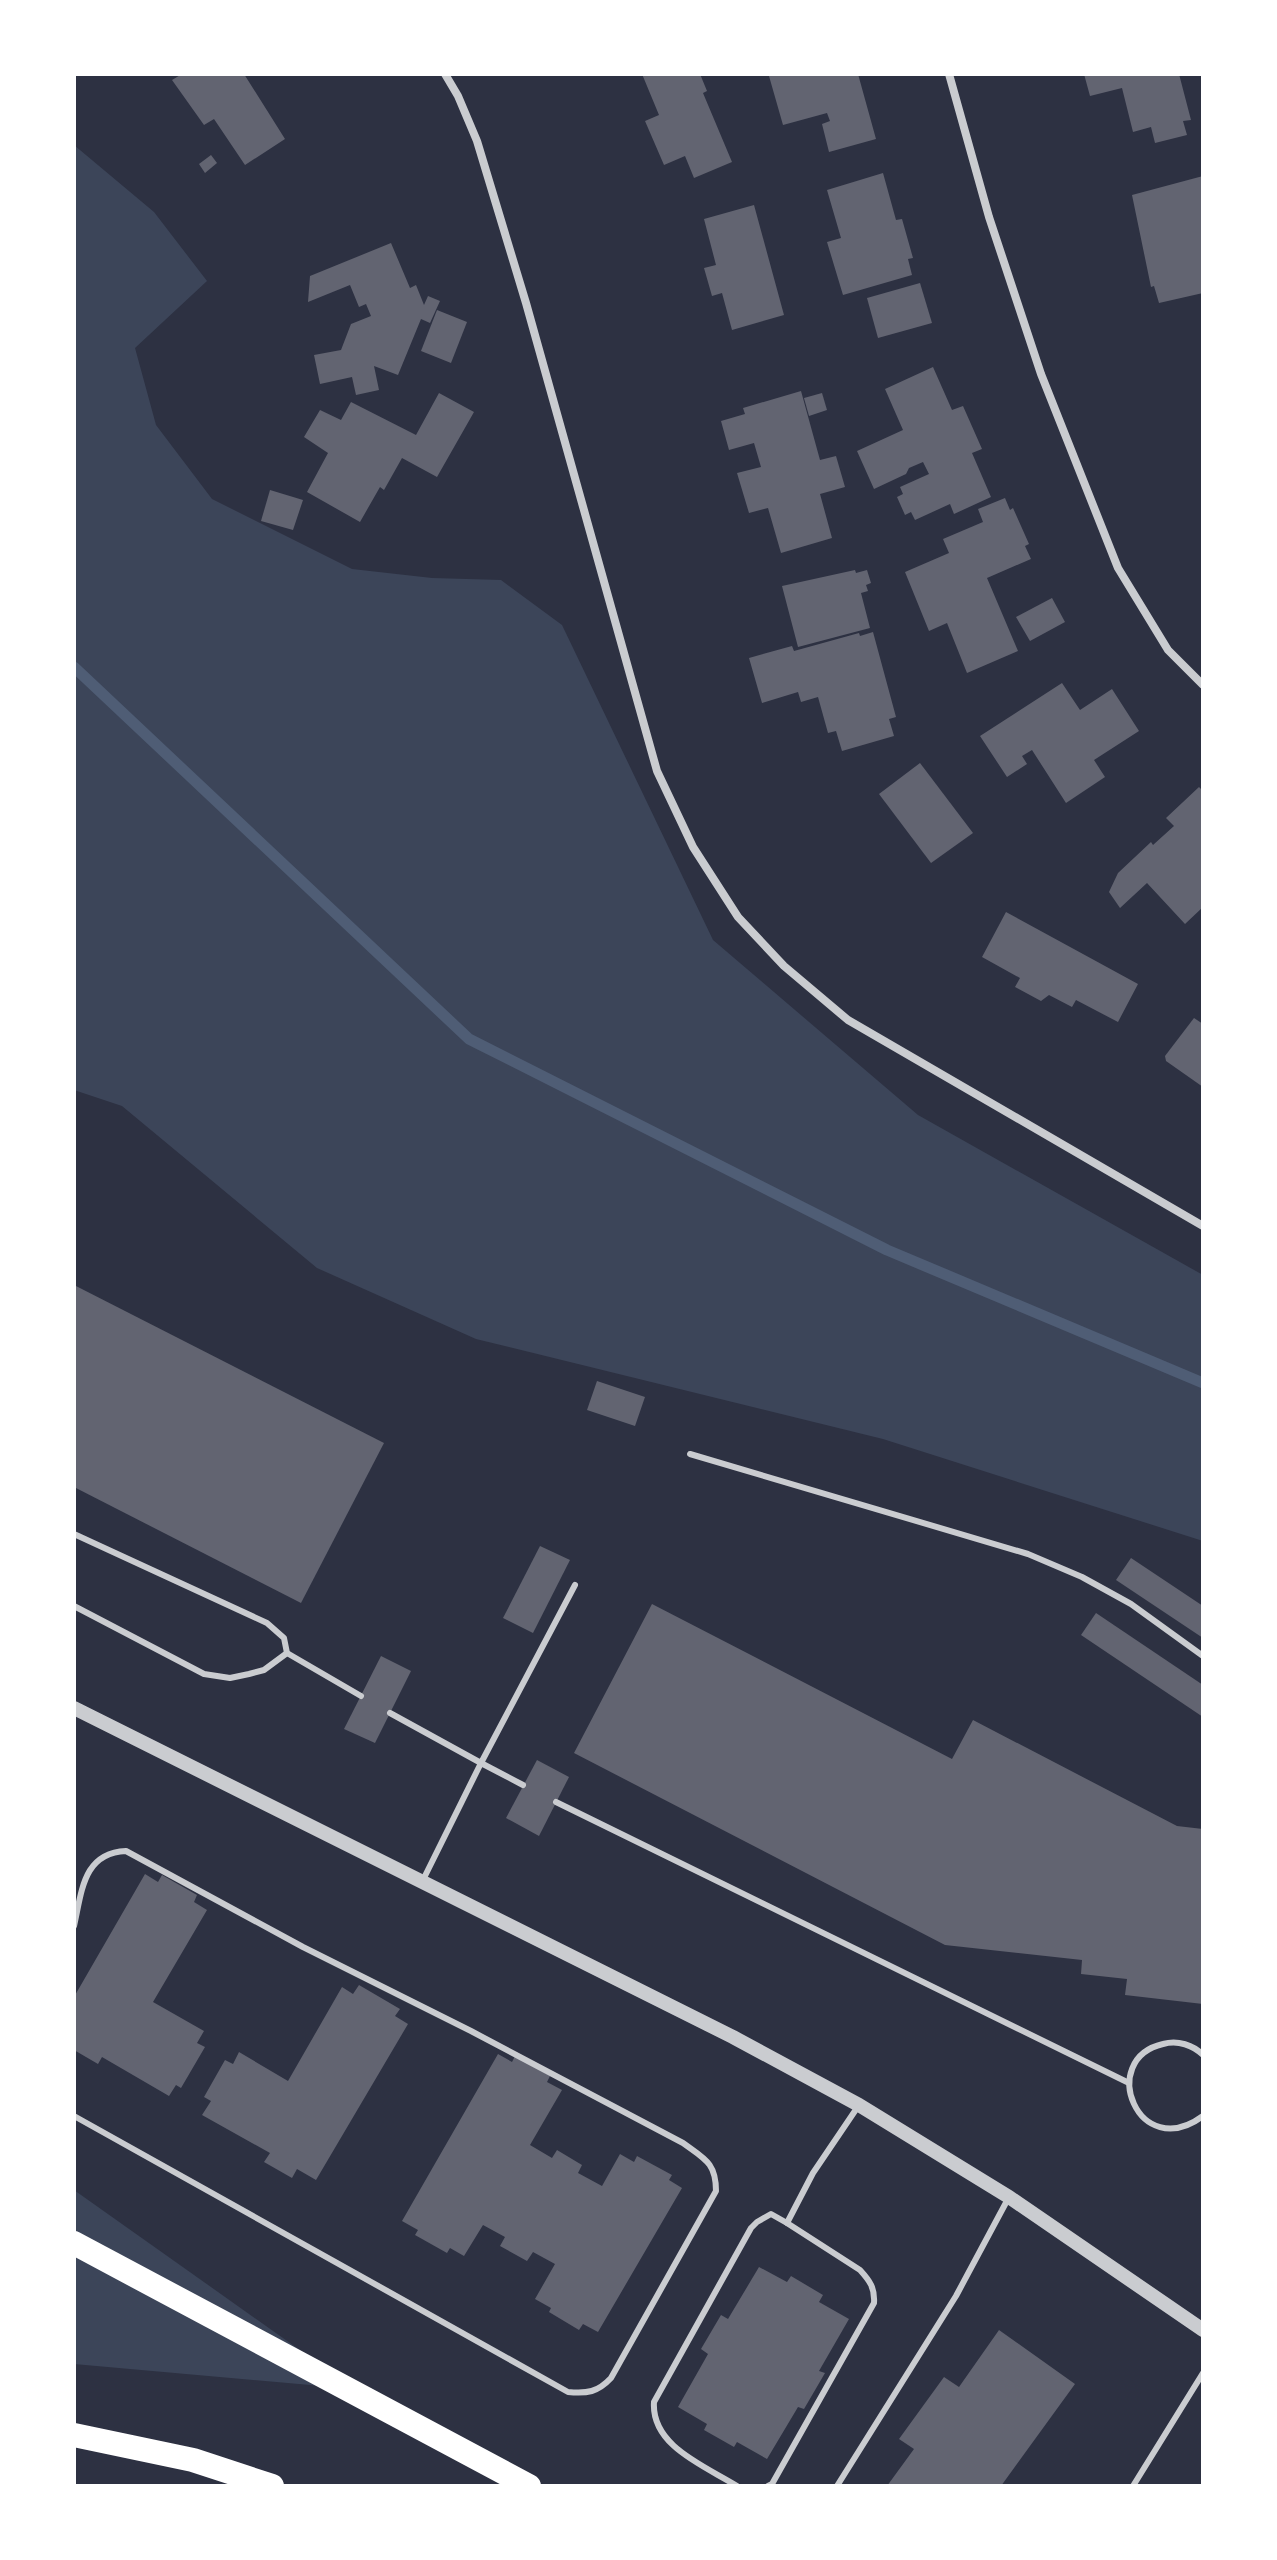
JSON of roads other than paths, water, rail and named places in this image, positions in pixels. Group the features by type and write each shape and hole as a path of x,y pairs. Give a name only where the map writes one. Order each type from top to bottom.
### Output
{"highway":[{"path":"74,2243 529,2486"},
{"path":"74,2435 193,2460 272,2486"}],"street":[{"path":"445,74 477,141 526,303 657,771 693,847 738,917 784,966 848,1020 1203,1226"},
{"path":"949,74 989,217 1041,374 1118,568 1168,650 1203,685"},
{"path":"74,1708 733,2037 859,2105 1009,2197 1203,2330"}],"lane":[{"path":"690,1454 1028,1554 1082,1577 1131,1604 1203,1656"},
{"path":"74,1534 267,1623 284,1638 287,1653 361,1696"},
{"path":"422,1882 575,1585"},
{"path":"74,1606 204,1674 230,1678 249,1674 264,1670 287,1653"},
{"path":"390,1713 523,1785"},
{"path":"556,1802 1129,2083"},
{"path":"74,1926 86,1878 98,1858 111,1852 126,1851 303,1947 683,2143 707,2160 716,2173 716,2191 611,2378 600,2389 585,2393 568,2392 74,2116"},
{"path":"1203,2055 1183,2043 1168,2042 1153,2046 1141,2055 1129,2083 1137,2111 1148,2122 1162,2128 1177,2129 1203,2116"},
{"path":"787,2223 813,2173 859,2105"},
{"path":"837,2486 956,2296 1009,2197"},
{"path":"737,2486 667,2441 653,2416 654,2402 751,2228 771,2214 860,2270 875,2292 874,2303 772,2484 768,2486"},
{"path":"1133,2486 1203,2373"}],"waterway":[{"path":"74,667 469,1039 887,1250 1203,1383"}]}
